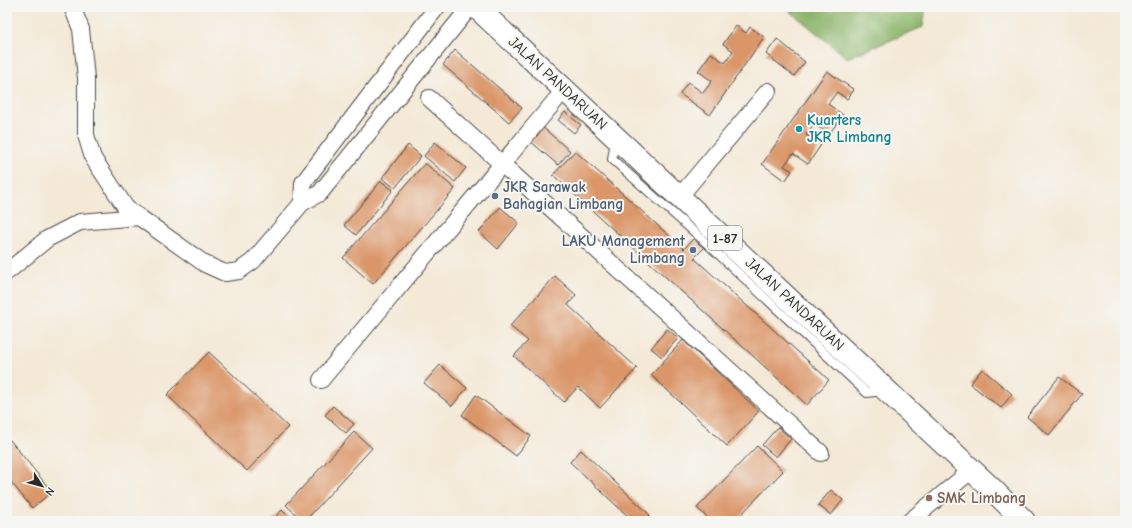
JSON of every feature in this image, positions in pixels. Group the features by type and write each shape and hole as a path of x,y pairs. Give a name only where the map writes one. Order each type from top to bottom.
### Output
{"highway":[{"name":"JALAN PANDARUAN","path":"476,7 887,390 1024,521"}],"street":[{"path":"72,7 81,29 86,78 86,135 94,158 126,208 205,264 225,273 239,271 253,261 302,203 320,193 470,7"},
{"path":"302,203 302,183 437,7"},
{"path":"321,380 565,89"},
{"path":"680,196 768,91"},
{"path":"429,98 821,453"},
{"path":"7,272 47,239 80,222 139,217"},
{"path":"910,521 972,470"}],"lane":[{"path":"616,137 612,159 702,239 867,393 887,390"}],"green space":[{"path":"627,7 665,7 641,14"},
{"path":"785,7 926,7 923,27 847,58"}],"building":[{"path":"736,26 746,33 750,27 764,37 710,115 680,94 688,82 703,93 712,81 698,71 711,53 725,63 733,51 723,44"},
{"name":"Kuarters JKR Limbang","path":"777,39 805,62 794,76 766,54"},
{"path":"455,50 522,108 509,122 443,65"},
{"name":"Kuarters JKR Limbang","path":"827,71 854,90 847,99 837,92 828,104 843,115 829,134 814,124 806,135 821,145 808,164 793,154 784,166 792,171 785,181 762,164"},
{"path":"565,112 581,125 574,133 558,120"},
{"path":"541,126 570,151 558,165 529,140"},
{"path":"435,142 466,168 455,182 424,156"},
{"path":"408,145 421,156 395,188 382,178"},
{"path":"575,151 684,249 693,239 704,248 694,258 829,380 807,405 553,175"},
{"path":"425,163 455,189 373,284 343,258"},
{"path":"381,181 393,190 356,235 344,225"},
{"path":"500,207 519,223 498,249 479,232"},
{"path":"555,276 576,295 568,305 637,368 600,408 578,387 564,402 514,356 528,341 510,326"},
{"path":"667,329 678,338 662,357 651,348"},
{"path":"683,340 759,411 727,446 651,375"},
{"path":"209,352 288,427 247,471 167,395"},
{"path":"440,365 467,388 452,406 424,383"},
{"path":"982,369 1012,394 1001,408 970,384"},
{"path":"1059,377 1082,394 1049,435 1027,417"},
{"path":"476,395 531,436 516,456 462,415"},
{"path":"333,406 354,424 346,433 325,415"},
{"path":"778,427 791,439 776,457 762,445"},
{"path":"354,432 372,448 305,521 303,521 286,505"},
{"path":"10,440 52,492 32,508 7,477 7,442"},
{"path":"757,446 783,471 735,521 711,521 697,508"},
{"path":"581,450 650,515 644,521 633,521 570,462"},
{"path":"831,490 843,500 831,515 818,505"},
{"path":"282,510 293,521 272,521"}],"place":[{"name":"Kuarters JKR Limbang","path":"799,129"},
{"name":"JKR Sarawak Bahagian Limbang","path":"495,196"},
{"name":"LAKU Management Limbang","path":"693,250"},
{"name":"SMK Limbang","path":"929,498"}]}
